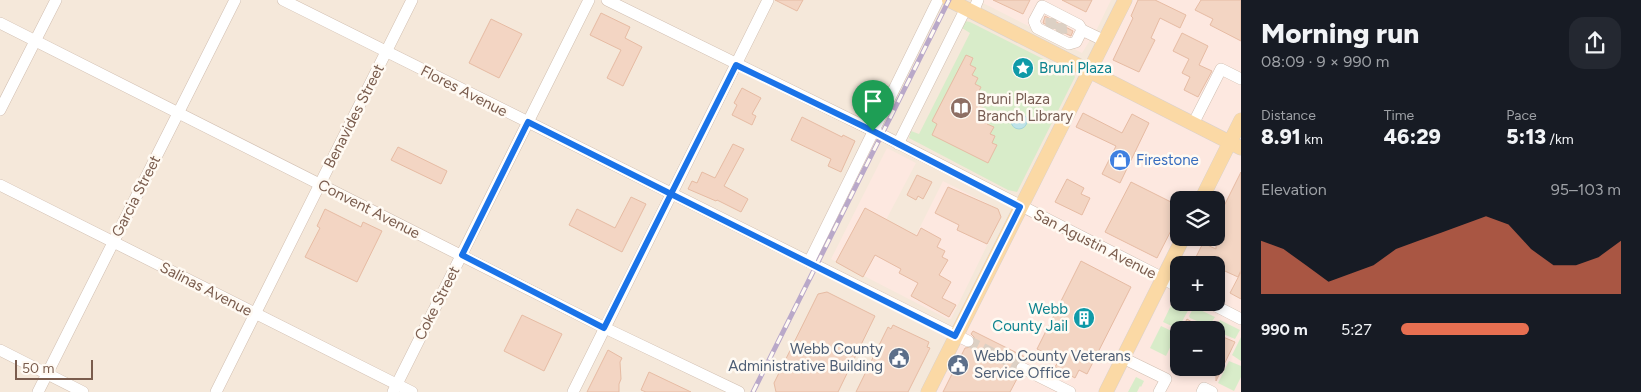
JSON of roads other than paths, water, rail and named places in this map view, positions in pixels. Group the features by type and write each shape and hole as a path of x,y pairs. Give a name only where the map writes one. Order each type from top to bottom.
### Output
{"main road":[{"path":"949,0 972,7 1062,58 1235,145"},
{"path":"928,392 962,338 1020,207 1125,0"},
{"path":"1207,191 1235,145 1241,120"},
{"path":"1106,392 1179,246"}],"street":[{"path":"0,110 56,0"},
{"name":"Garcia Street","path":"38,392 235,0"},
{"name":"Flores Avenue","path":"283,0 962,338"},
{"name":"Benavides Street","path":"216,392 412,0"},
{"name":"Coke Street","path":"395,388 589,0"},
{"name":"San Agustin Avenue","path":"607,0 873,131 1170,282"},
{"path":"573,392 768,0"},
{"path":"809,262 938,0"},
{"path":"1082,30 1076,42 1059,38 1037,28 1034,21 1042,6 1055,16 1079,24 1082,30 1104,41"},
{"path":"898,144 972,7"},
{"name":"Convent Avenue","path":"0,23 604,328 739,392"},
{"path":"1030,41 1037,28"},
{"path":"1059,38 1062,58"},
{"path":"1193,124 1221,69 1241,79"},
{"name":"Salinas Avenue","path":"0,185 255,313 395,388 412,392"},
{"path":"1225,311 1241,319"},
{"path":"0,350 83,392"},
{"path":"1123,358 1166,379 1166,387"},
{"path":"1022,368 1070,392"},
{"path":"1202,392 1204,388 1212,392"}],"water":[{"path":"1019,113 1025,115 1027,121 1025,127 1019,129 1013,127 1011,121 1013,115"}],"tunnel":[{"path":"1051,18 1051,31"},
{"path":"1061,23 1062,37"},
{"path":"968,341 1022,368"}],"railway":[{"path":"753,392 949,0"}],"place":[{"name":"Bruni Plaza","path":"1023,68"},
{"name":"Bruni Plaza Branch Library","path":"961,108"},
{"name":"Firestone","path":"1120,160"},
{"name":"Webb County Jail","path":"1084,318"},
{"name":"Webb County Administrative Building","path":"899,358"},
{"name":"Webb County Veterans Service Office","path":"958,365"}]}
